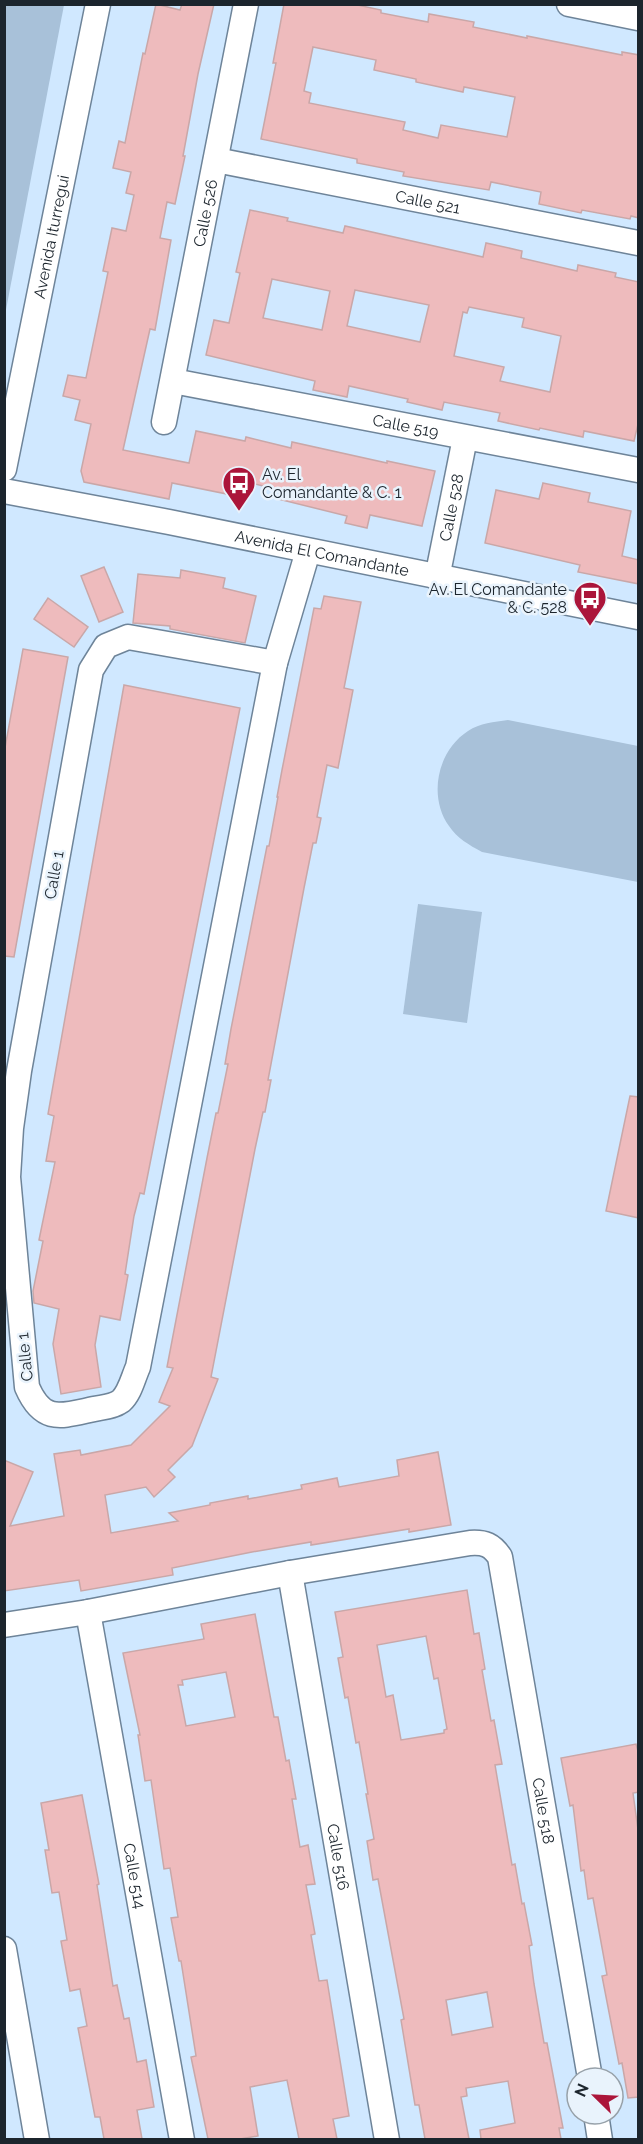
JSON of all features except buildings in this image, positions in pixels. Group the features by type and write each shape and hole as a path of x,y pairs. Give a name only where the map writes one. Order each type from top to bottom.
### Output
{"street":[{"name":"Avenida Iturregui","path":"4,469 98,4"},
{"name":"Calle 526","path":"164,422 174,381 246,4"},
{"path":"569,4 639,18"},
{"name":"Calle 521","path":"216,160 639,243"},
{"name":"Calle 519","path":"174,381 639,470"},
{"name":"Calle 528","path":"437,578 465,438"},
{"name":"Avenida El Comandante","path":"4,491 639,617"},
{"name":"Calle 1","path":"275,663 128,637 106,646 91,670 19,1071 8,1177 27,1387 34,1403 48,1413 62,1416 114,1405 123,1400 138,1367 275,663 308,551"},
{"name":"Calle 518","path":"290,1573 482,1542 494,1548 500,1557 588,2066"},
{"path":"4,1625 88,1612 290,1573"},
{"name":"Calle 516","path":"290,1573 387,2139"},
{"name":"Calle 514","path":"88,1612 182,2139"},
{"path":"4,1949 37,2139"}],"shaded area":[{"path":"4,5 64,5 5,315"},
{"path":"508,720 638,746 638,882 482,852 452,830 439,802 438,788 439,775 449,750 457,740 473,728"},
{"path":"418,904 482,912 467,1023 403,1014"}],"place":[{"name":"Av. El Comandante & C. 1","path":"239,512"},
{"name":"Av. El Comandante & C. 528","path":"590,627"}]}
